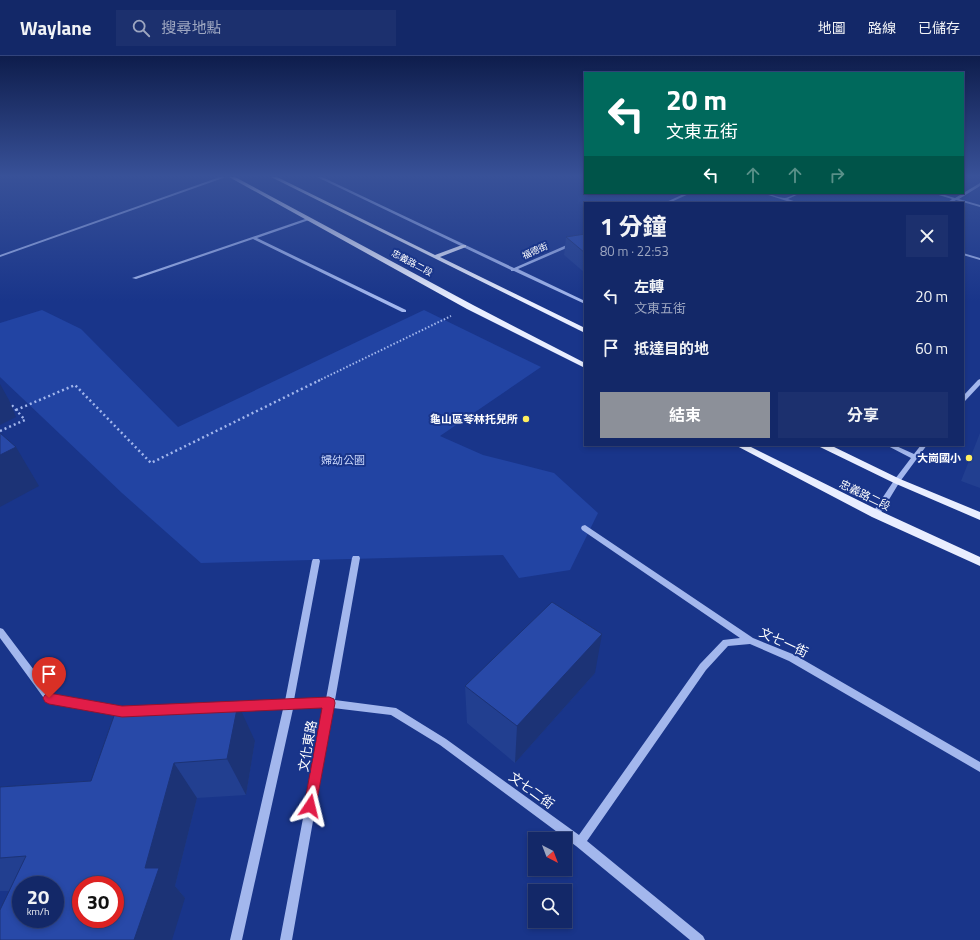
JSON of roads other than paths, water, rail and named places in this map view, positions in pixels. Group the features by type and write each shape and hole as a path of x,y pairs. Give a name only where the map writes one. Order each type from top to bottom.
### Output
{"main road":[{"name":"忠義路二段","path":"357,218 584,331"},
{"name":"忠義路二段","path":"308,219 470,307 584,365"},
{"path":"435,257 464,246"},
{"name":"忠義路二段","path":"742,446 876,514 980,562"},
{"path":"825,446 897,481 980,516"}],"street":[{"path":"0,256 107,218"},
{"path":"406,218 584,303"},
{"path":"134,278 308,219"},
{"path":"255,238 404,311"},
{"name":"福德街","path":"513,270 584,238"},
{"path":"964,254 980,259"},
{"path":"964,399 980,381"},
{"path":"891,446 914,457"},
{"path":"876,514 897,481 923,446"},
{"path":"585,528 750,640"},
{"name":"文化東路","path":"286,940 356,558"},
{"path":"236,940 289,704 316,562"},
{"path":"0,631 49,698 122,711 193,708"},
{"name":"文七一街","path":"580,842 703,667 726,643 750,640 792,658 980,767"},
{"name":"文七二街","path":"217,707 329,703 393,711 443,742 580,842 698,940"}],"place":[{"name":"龜山區苓林托兒所","path":"526,419"},
{"name":"大崗國小","path":"969,458"}],"park label":[{"name":"婦幼公園","path":"343,460"}]}
